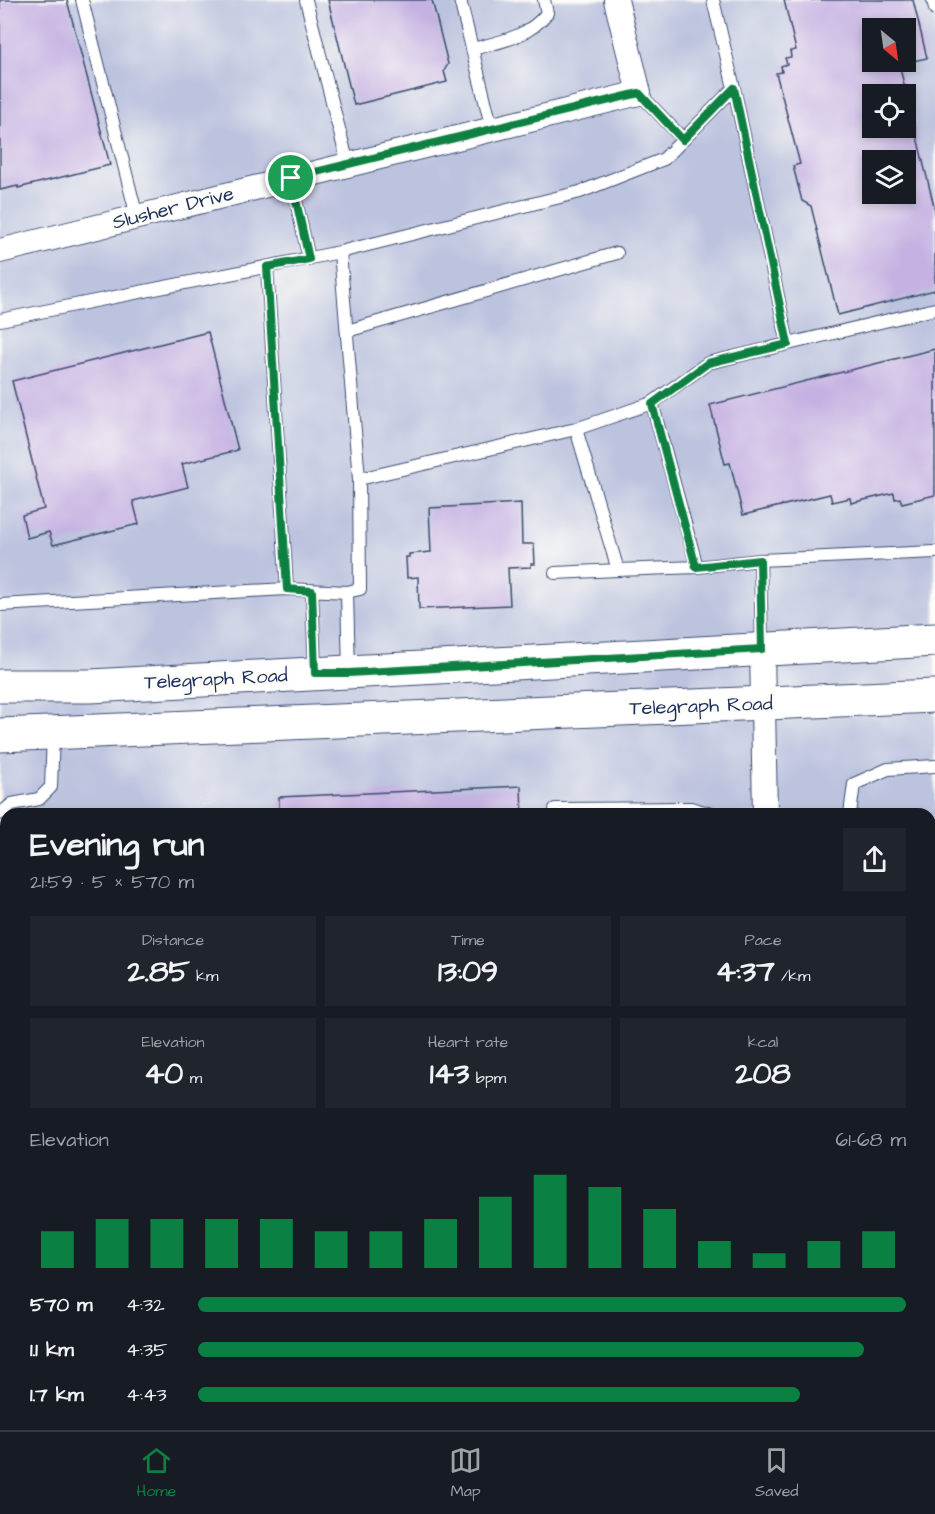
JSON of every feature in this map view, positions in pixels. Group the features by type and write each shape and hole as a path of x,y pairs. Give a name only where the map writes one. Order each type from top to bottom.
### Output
{"main road":[{"name":"Telegraph Road","path":"0,686 91,686 935,640"},
{"name":"Telegraph Road","path":"0,735 935,696"}],"street":[{"path":"616,0 639,93"},
{"name":"Slusher Drive","path":"0,250 639,93"},
{"path":"762,649 765,808"}],"lane":[{"path":"82,0 137,217"},
{"path":"306,0 348,164"},
{"path":"460,0 492,129"},
{"path":"472,49 514,38 539,24 547,13 544,0"},
{"path":"713,0 788,344"},
{"path":"933,0 935,9"},
{"path":"0,320 309,259 580,192 664,159 734,88"},
{"path":"639,93 683,140"},
{"path":"291,178 309,259"},
{"path":"0,605 287,589 347,592 360,590 359,479 340,252"},
{"path":"346,331 616,254"},
{"path":"267,267 287,589"},
{"path":"359,479 576,429 652,404 708,363 935,309"},
{"path":"652,404 696,567"},
{"path":"576,429 618,570"},
{"path":"555,573 935,552"},
{"path":"760,560 762,649"},
{"path":"312,591 315,673"},
{"path":"347,592 349,673"},
{"path":"7,808 12,804 39,799 51,787 53,733"},
{"path":"851,808 854,784 888,769 935,766"},
{"path":"623,808 694,808"}],"shaded area":[{"path":"0,0 935,0 935,808 0,808"}],"building":[{"path":"0,0 67,0 110,165 18,188 18,186 0,190"},
{"path":"328,0 432,0 448,64 444,71 447,82 354,105"},
{"path":"784,0 913,0 927,58 916,60 916,18 862,18 862,72 901,72 904,84 862,84 862,138 916,138 916,133 935,210 935,290 838,315 811,206 802,201 793,166 800,164 776,73 782,72 781,66 787,64 785,58 791,57 790,51 796,50"},
{"path":"208,332 238,450 182,464 188,487 133,501 139,524 53,545 49,532 27,538 22,515 44,509 12,381"},
{"path":"935,349 935,495 902,503 900,498 895,499 894,493 851,503 850,498 832,502 830,494 743,515 730,463 725,464 710,405"},
{"path":"521,503 522,544 534,544 535,564 531,564 531,567 508,568 510,605 419,609 418,577 407,578 406,557 409,557 409,554 431,552 429,508"},
{"path":"521,786 522,808 279,808 279,797"}],"route":[{"path":"734,88 788,344 708,363 652,404 696,567 760,560 762,649 349,673 315,673 312,591 287,589 267,267 309,259 291,178 639,93 683,140 734,88"}]}
